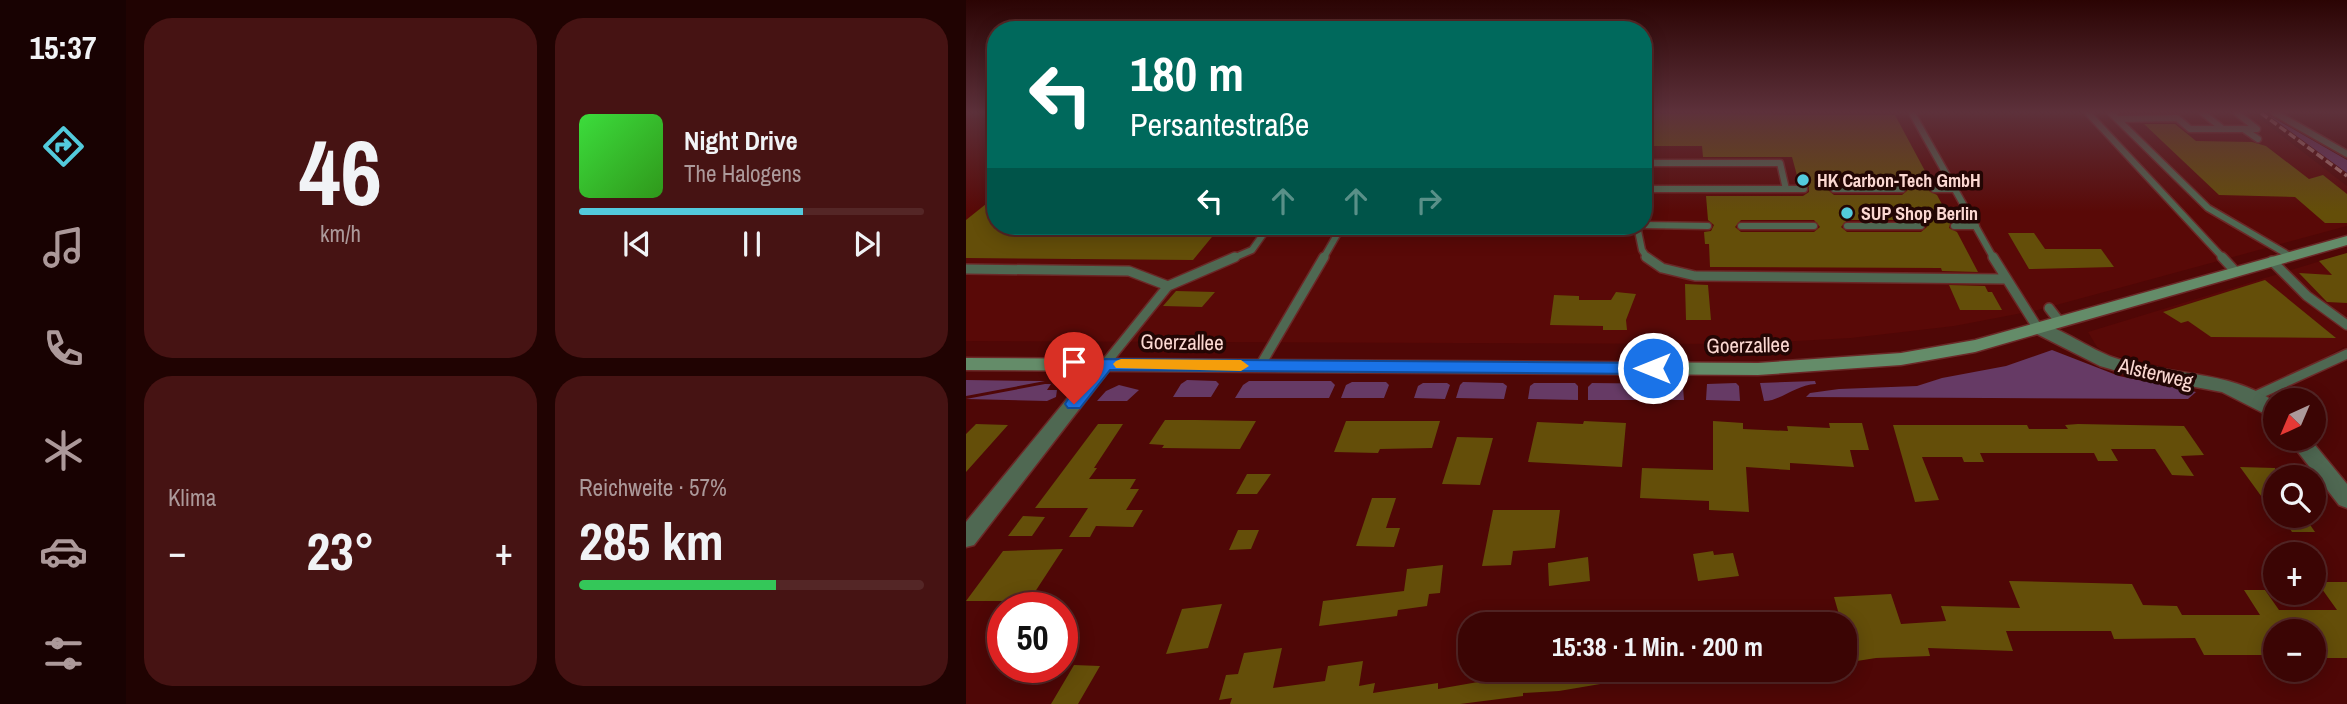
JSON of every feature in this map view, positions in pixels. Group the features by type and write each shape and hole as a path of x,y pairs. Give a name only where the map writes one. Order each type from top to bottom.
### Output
{"main road":[{"name":"Goerzallee","path":"966,364 1772,368 1901,359 1975,346 2038,327 2054,314 2235,271 2347,240"}],"street":[{"name":"Alsterweg","path":"2038,327 2100,359 2129,368 2232,389 2263,404"},
{"path":"966,538 1105,364"},
{"path":"2309,452 2347,499"}],"lane":[{"path":"1930,146 2005,279 2038,327"},
{"path":"2119,146 2235,271"},
{"path":"2145,146 2208,208 2290,256"},
{"path":"2332,146 2347,155"},
{"path":"1652,163 1780,163 1786,189"},
{"path":"1652,189 1804,189"},
{"path":"1834,189 1902,189"},
{"path":"1934,189 1954,189"},
{"path":"1652,225 1708,226"},
{"path":"1741,226 1814,226"},
{"path":"1847,226 1921,226"},
{"path":"1954,226 1976,226"},
{"path":"1105,364 1168,286 1252,250 1263,235"},
{"path":"1260,366 1337,235"},
{"path":"1637,235 1642,254 1664,268 1695,276 2005,279"},
{"path":"2272,261 2286,278 2313,302 2347,325"},
{"path":"966,269 1129,271 1168,286"},
{"path":"2253,397 2347,354"}],"shaded area":[{"path":"966,146 987,146 987,235 1652,235 1652,146 2295,146 2347,186 2347,226 2038,310 1954,326 1851,338 1738,344 966,341"},
{"path":"2310,146 2322,146 2347,160 2347,173"},
{"path":"2347,253 2347,350 2344,347 2270,388 2263,388 2261,393 2229,381 2106,354 2097,347 2088,332"},
{"path":"2052,350 2119,376 2196,392 2188,399 1806,397 1810,393 1839,389 1917,386 1942,378 2006,366"},
{"path":"966,380 1045,381 966,396"},
{"path":"1187,380 1216,381 1219,384 1211,397 1173,397"},
{"path":"1249,381 1331,381 1335,385 1329,398 1235,398"},
{"path":"1815,381 1816,384 1764,401 1760,383"},
{"path":"1352,382 1386,382 1389,385 1384,398 1341,398 1346,385"},
{"path":"1463,382 1503,383 1507,386 1504,399 1456,398"},
{"path":"1423,383 1450,385 1445,399 1414,398 1418,386"},
{"path":"1534,383 1575,383 1578,386 1578,400 1528,399 1530,386"},
{"path":"1592,383 1679,384 1683,387 1684,400 1588,400 1588,387"},
{"path":"1736,383 1739,386 1740,401 1706,400 1707,384"},
{"path":"1051,384 1047,390 1057,390 1056,397 1047,401 966,399"},
{"path":"1119,385 1139,390 1127,401 1097,401 1106,391"}],"building":[{"path":"1652,146 1912,146 1932,184 1929,191 1937,195 1951,221 1949,228 1957,232 1978,272 1942,271 1941,268 1710,267 1709,244 1705,244 1704,232 1711,231 1714,225 1708,220 1706,196 1803,196 1809,192 1809,187 1799,183 1792,157 1703,157 1702,146","holes":["1834,183 1902,183 1908,190 1902,195 1834,195 1828,190","1741,220 1814,220 1820,227 1814,232 1741,232 1735,227","1847,220 1921,220 1927,227 1921,232 1847,232 1841,227"]},
{"path":"2167,146 2266,146 2309,179 2323,175 2347,194 2347,223 2325,223 2295,197 2219,195"},
{"path":"987,203 987,235 1214,235 1193,260 966,258 966,220"},
{"path":"2008,233 2034,233 2045,249 2101,249 2114,267 2029,269"},
{"path":"2347,253 2347,303 2327,302 2299,273 2332,275 2319,261"},
{"path":"2265,280 2336,338 2211,337 2188,321 2181,323 2163,312"},
{"path":"1685,284 1708,285 1711,320 1686,320"},
{"path":"1949,285 1985,286 1988,292 1992,292 2002,310 1960,310"},
{"path":"1176,291 1215,292 1202,307 1163,306"},
{"path":"1616,292 1636,294 1626,320 1627,330 1603,330 1603,326 1550,325 1554,295 1579,296 1579,300 1611,300"},
{"path":"1165,420 1256,421 1240,449 1162,448 1164,445 1149,444"},
{"path":"1346,421 1440,421 1432,448 1380,449 1378,453 1334,452"},
{"path":"1584,421 1626,423 1622,467 1528,462 1537,422 1583,424"},
{"path":"1713,421 1743,423 1743,429 1788,431 1787,426 1830,428 1829,423 1862,423 1869,450 1850,450 1854,467 1790,463 1790,470 1746,467 1749,512 1709,510 1709,501 1640,498 1642,468 1713,470"},
{"path":"976,424 1008,425 966,472 966,434"},
{"path":"1098,424 1123,424 1089,479 1136,479 1130,489 1139,489 1126,510 1143,510 1133,527 1096,526 1090,537 1069,537 1088,508 1035,508"},
{"path":"1893,425 2027,425 2029,429 2068,429 2065,425 2184,426 2204,455 2181,456 2194,476 2172,475 2155,449 2111,449 2118,461 2098,461 2094,453 1980,453 1984,462 1964,462 1962,457 1922,457 1939,500 1915,502"},
{"path":"1457,437 1493,438 1480,485 1442,484"},
{"path":"2240,467 2263,468 2263,499"},
{"path":"1247,474 1271,474 1257,494 1236,494"},
{"path":"1372,498 1396,498 1386,528 1400,528 1394,547 1356,546"},
{"path":"1493,510 1560,510 1555,548 1513,551 1511,565 1482,566"},
{"path":"1023,516 1045,517 1032,536 1008,536"},
{"path":"2289,528 2312,528 2315,532 2292,532"},
{"path":"1238,530 1259,530 1251,549 1229,550"},
{"path":"1063,549 1035,592 987,592 987,601 966,601 1003,551"},
{"path":"1713,551 1714,555 1733,553 1739,576 1698,581 1693,554"},
{"path":"1588,557 1590,581 1549,586 1548,563"},
{"path":"1443,565 1440,593 1429,594 1427,606 1398,610 1397,616 1319,626 1323,601 1404,591 1407,569"},
{"path":"2009,581 2132,584 2143,605 2177,606 2182,615 2260,615 2244,590 2263,590 2263,605 2276,605 2279,610 2337,610 2326,595 2326,582 2347,582 2347,658 2326,658 2326,619 2263,619 2263,655 2204,655 2195,638 2114,639 2111,631 2006,631 2013,651 1928,648 1930,656 1857,661 1857,612 1838,612 1834,597 1891,594 1901,624 1946,621 1941,606 2020,608"},
{"path":"1222,604 1208,648 1166,654 1182,609"},
{"path":"1282,648 1273,688 1325,681 1328,666 1363,661 1359,686 1375,683 1373,693 1438,683 1438,689 1478,682 1612,682 1460,704 1230,704 1232,698 1219,700 1226,675 1238,674 1244,653"},
{"path":"1078,665 1100,666 1078,704 1051,704 1063,683 1078,683"}],"railway":[{"path":"2306,146 2347,176"}],"slow traffic":[{"path":"1121,364 1241,366"}],"place":[{"name":"HK Carbon-Tech GmbH","path":"1803,180"},
{"name":"SUP Shop Berlin","path":"1847,213"}],"route":[{"path":"1074,404 1105,364 1653,368"}]}
